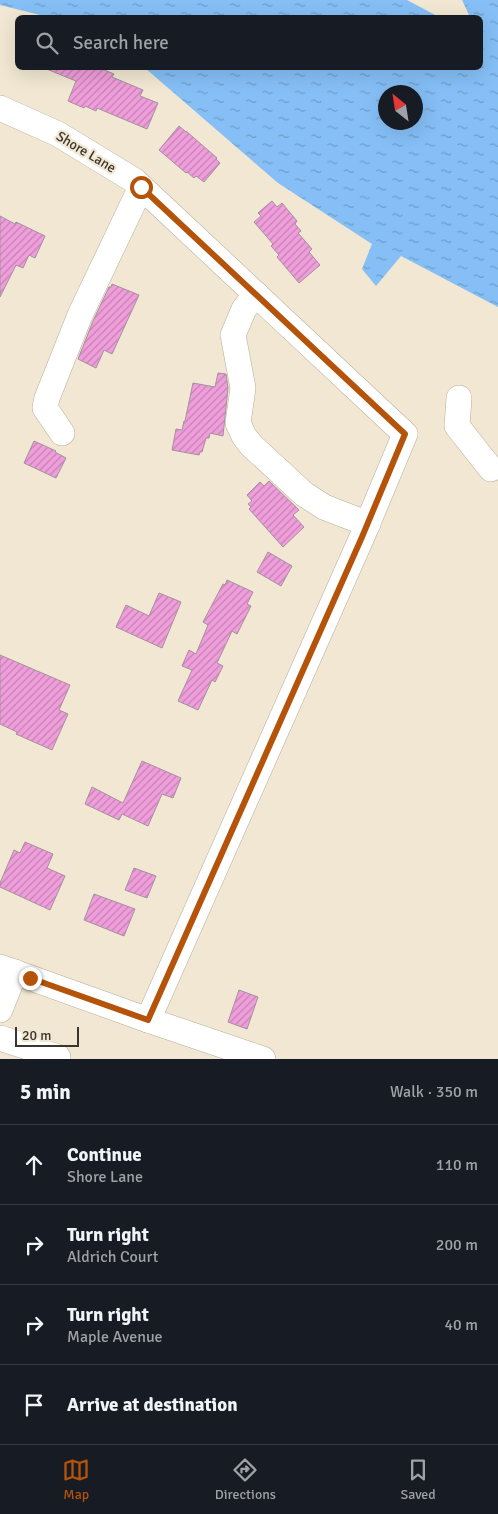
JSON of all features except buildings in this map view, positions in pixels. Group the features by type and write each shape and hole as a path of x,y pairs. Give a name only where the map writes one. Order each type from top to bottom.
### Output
{"street":[{"name":"Shore Lane","path":"0,108 58,134 135,181 405,434 368,524"},
{"path":"62,433 45,408 47,398 80,315 141,187"},
{"path":"148,1020 368,524 324,507 304,494 251,445 244,436 238,423 243,388 233,335 244,309 256,294"},
{"path":"459,398 457,426 491,469"},
{"path":"0,1010 7,970 263,1059"},
{"path":"0,1038 58,1057 58,1059"}],"water":[{"path":"0,0 407,0 435,15 40,15 0,5"},
{"path":"462,0 498,0 498,307 401,256 376,286 362,269 372,244 278,183 147,70 483,70 483,15 469,15"}],"route":[{"path":"30,978 148,1020 362,537 405,434 141,187"}]}
